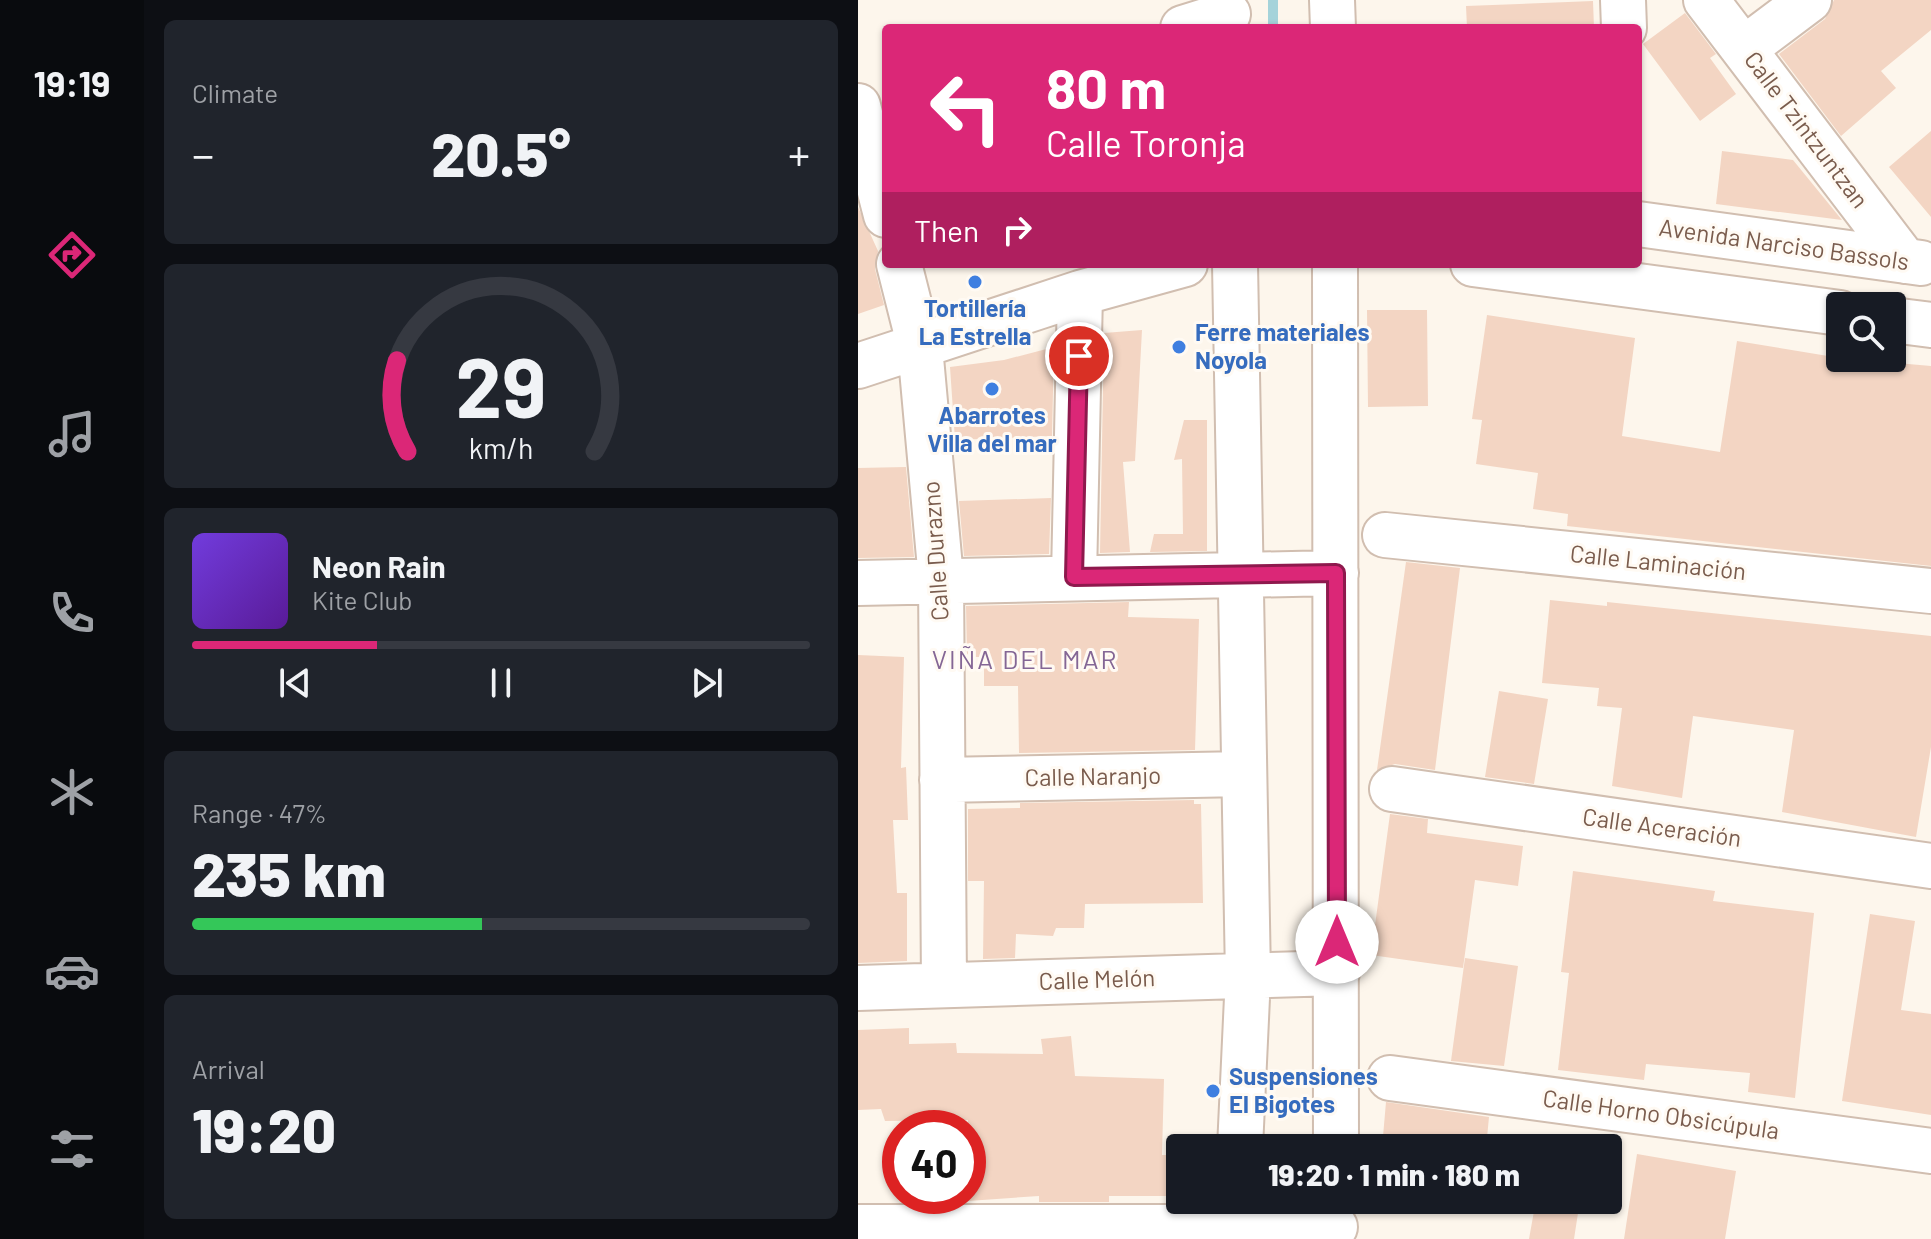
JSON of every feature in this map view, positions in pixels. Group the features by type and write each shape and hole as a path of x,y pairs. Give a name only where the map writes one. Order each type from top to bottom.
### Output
{"street":[{"path":"1332,0 1333,24"},
{"path":"1623,0 1624,24"},
{"name":"Calle Tzintzuntzan","path":"1706,0 1918,263"},
{"path":"1745,48 1809,0"},
{"path":"1196,24 1228,14"},
{"path":"866,120 882,196"},
{"name":"Avenida Narciso Bassols","path":"1642,225 1918,263"},
{"name":"Calle Durazno","path":"900,268 920,347 941,579 944,985"},
{"path":"858,366 1080,293 1171,268"},
{"path":"1235,268 1248,976 1241,1134"},
{"path":"1335,268 1336,1134"},
{"path":"1503,268 1826,311"},
{"path":"1074,577 1080,293"},
{"path":"1906,322 1931,325"},
{"name":"Calle Laminación","path":"1385,535 1931,591"},
{"path":"858,583 1336,573"},
{"name":"Calle Naranjo","path":"942,780 1244,774"},
{"name":"Calle Aceración","path":"1392,789 1931,866"},
{"name":"Calle Melón","path":"858,988 1337,973"},
{"name":"Calle Horno Obsicúpula","path":"1390,1078 1931,1151"},
{"path":"858,1227 1335,1222"}],"building":[{"path":"1834,0 1931,0 1931,30 1881,71 1896,88 1841,136 1779,54 1825,19"},
{"path":"1593,1 1594,24 1467,24 1466,6"},
{"path":"1685,13 1716,54 1710,58 1736,94 1700,121 1643,44"},
{"path":"1931,131 1931,217 1889,167"},
{"path":"1722,151 1793,160 1842,220 1716,204"},
{"path":"858,207 878,251 875,269 884,305 858,314"},
{"path":"1367,310 1427,310 1428,406 1368,407"},
{"path":"1487,315 1635,338 1622,436 1720,452 1737,341 1826,356 1826,372 1906,372 1906,364 1931,366 1931,566 1567,526 1568,514 1533,509 1538,473 1476,464 1482,420 1472,419"},
{"path":"1142,330 1135,461 1123,462 1130,552 1100,553 1104,333"},
{"path":"1054,347 1052,436 955,440 950,367 1004,360"},
{"path":"1184,420 1207,420 1207,551 1150,552 1154,534 1183,534 1182,459 1174,460"},
{"path":"906,467 914,557 858,558 858,468"},
{"path":"1051,498 1049,554 964,556 959,501"},
{"path":"1406,562 1460,568 1435,770 1395,764 1377,770"},
{"path":"1550,600 1607,606 1607,602 1931,636 1931,747 1916,837 1782,812 1794,730 1693,716 1682,798 1612,786 1622,708 1597,706 1599,688 1542,683"},
{"path":"1129,602 1128,617 1199,619 1195,750 1019,753 1018,686 984,686 984,657 967,657 966,606"},
{"path":"858,655 904,657 901,768 906,767 908,820 893,820 897,893 907,893 907,961 858,963"},
{"path":"1499,691 1548,699 1534,784 1485,777"},
{"path":"1194,800 1194,804 1201,804 1203,903 1085,904 1084,928 1056,928 1053,936 1016,934 1015,958 983,959 984,881 968,881 968,809 1020,808 1020,803"},
{"path":"1390,814 1428,819 1427,833 1523,846 1518,886 1475,880 1463,968 1371,955"},
{"path":"1573,871 1715,891 1713,901 1814,913 1795,1098 1748,1092 1750,1073 1646,1064 1644,1080 1558,1070 1569,973 1561,972"},
{"path":"1870,914 1915,921 1901,1010 1931,1014 1931,1115 1842,1101"},
{"path":"1465,958 1518,966 1504,1066 1451,1061"},
{"path":"909,1028 909,1044 956,1043 957,1053 1043,1054 1041,1039 1071,1036 1075,1076 1164,1079 1162,1155 1166,1155 1166,1196 1109,1196 1109,1202 1039,1202 1039,1196 986,1200 986,1110 858,1110 858,1030"},
{"path":"1386,1102 1489,1117 1487,1134 1383,1134"},
{"path":"1637,1154 1736,1171 1725,1239 1624,1239"},
{"path":"1533,1214 1578,1214 1574,1239 1529,1239"}],"waterway":[{"path":"1273,0 1273,24"}],"place":[{"name":"Tortillería La Estrella","path":"975,282"},
{"name":"Ferre materiales Noyola","path":"1179,347"},
{"name":"Abarrotes Villa del mar","path":"992,389"},
{"name":"Suspensiones El Bigotes","path":"1213,1091"}],"district":[{"name":"VIÑA DEL MAR","path":"1025,660"}],"route":[{"path":"1079,356 1074,577 1336,573 1337,942"}]}
